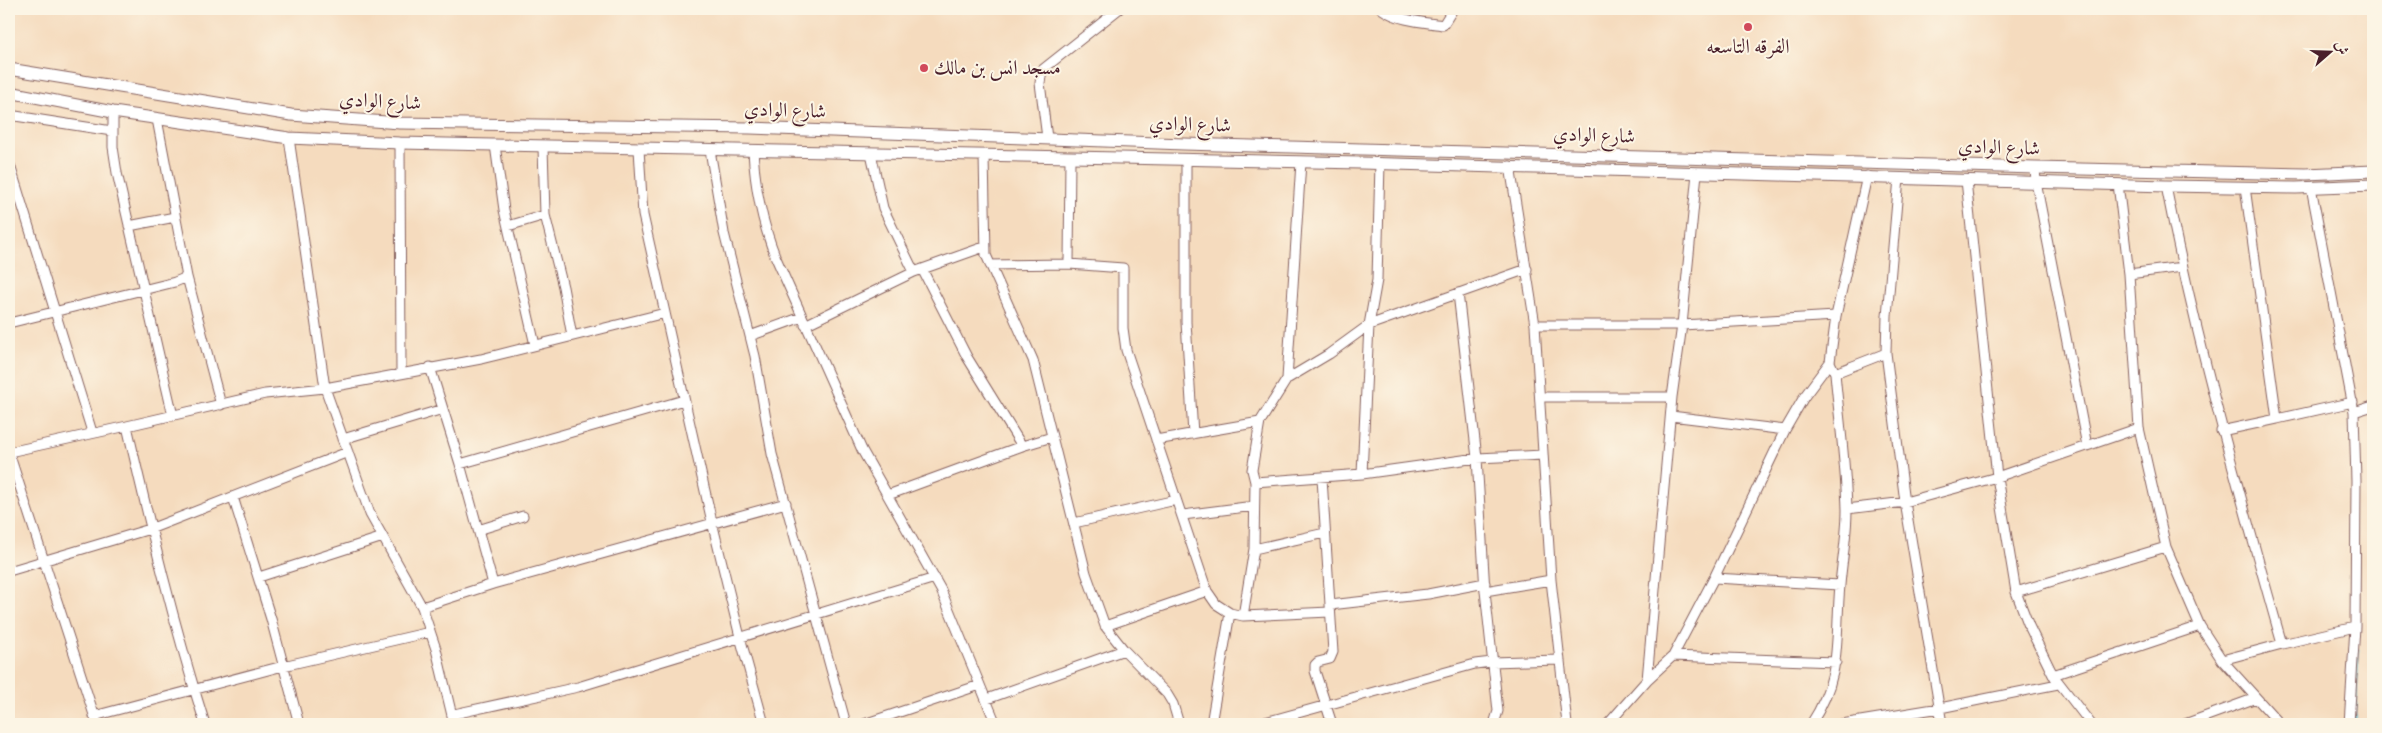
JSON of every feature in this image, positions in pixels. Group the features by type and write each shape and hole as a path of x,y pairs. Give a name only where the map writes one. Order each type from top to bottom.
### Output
{"main road":[{"name":"شارع الوادي","path":"9,70 291,115 340,120 410,123 760,129 1184,144 2035,168 2306,174 2373,171"},
{"name":"شارع الوادي","path":"9,92 113,112 289,138 400,143 1510,166 2166,186 2311,187 2373,185"},
{"path":"1526,153 1526,167"}],"street":[{"path":"1047,138 1040,83 1042,70 1119,9"},
{"path":"1382,9 1390,14 1408,19 1443,25 1453,9"},
{"path":"113,112 112,131 117,173 173,416"},
{"path":"9,115 112,131"},
{"path":"157,119 187,277 220,405"},
{"path":"289,138 325,388 364,500 422,607 454,714 454,724"},
{"path":"400,143 401,373"},
{"path":"495,145 508,226 536,345"},
{"path":"542,147 545,215 563,287 572,336"},
{"path":"639,149 643,214 664,313 712,522 740,637 764,724"},
{"path":"710,150 724,233 750,336 766,427 815,616 846,724"},
{"path":"753,150 757,196 765,230 848,423 935,578 996,724"},
{"path":"871,154 883,208 966,357 1022,446"},
{"path":"984,156 984,247 990,265 1033,360 1086,573 1105,626 1124,650 1167,694 1173,704 1179,724"},
{"path":"1069,264 1070,157"},
{"path":"1186,159 1186,322 1193,434"},
{"path":"9,162 92,432"},
{"path":"1287,379 1301,162"},
{"path":"1362,474 1369,324 1377,280 1380,163"},
{"path":"1510,166 1535,325 1551,580 1558,660 1567,724"},
{"path":"2035,168 2036,182 2087,446"},
{"path":"1647,680 1672,398 1682,325 1697,173"},
{"path":"1608,724 1647,680 1673,656 1714,578 1785,430 1804,397 1830,362 1836,316 1867,176"},
{"path":"1899,178 1887,316 1886,353 1905,502 1942,724"},
{"path":"1966,180 1997,477 2016,592 2029,626 2058,684 2091,724"},
{"path":"2118,184 2129,274 2140,428 2166,547 2200,626 2222,660 2280,724"},
{"path":"2166,186 2182,267 2221,431 2282,644"},
{"path":"2245,187 2278,419"},
{"path":"2311,187 2354,412 2356,481 2355,627 2349,724"},
{"path":"508,226 545,215"},
{"path":"129,226 175,217"},
{"path":"750,336 804,321 918,270 984,247"},
{"path":"990,265 1069,264 1123,268 1123,339 1207,591 1216,604 1230,613 1243,616 1330,608 1428,594 1551,580"},
{"path":"2129,274 2182,267"},
{"path":"1243,616 1254,549 1255,482 1252,465 1260,422 1287,379 1330,354 1369,324 1527,269"},
{"path":"9,323 187,277"},
{"path":"1458,293 1476,458 1485,587 1498,711 1494,724"},
{"path":"430,632 194,689 96,720 9,453 92,432 173,416 264,394 325,388 481,358 664,313"},
{"path":"1535,325 1682,325 1836,316"},
{"path":"1835,373 1886,353"},
{"path":"1811,724 1823,705 1836,662 1840,585 1846,544 1847,509 1835,373 1830,362"},
{"path":"430,367 460,464 493,584"},
{"path":"1540,397 1672,398"},
{"path":"460,464 684,400"},
{"path":"2221,431 2353,402"},
{"path":"2354,412 2373,406"},
{"path":"343,439 443,409"},
{"path":"1671,416 1785,430"},
{"path":"1156,440 1260,422"},
{"path":"127,426 150,529 205,724"},
{"path":"1847,509 1905,502 1997,477 2140,428"},
{"path":"888,495 1022,446 1052,437"},
{"path":"9,571 150,529 348,452"},
{"path":"1255,482 1362,474 1476,458 1543,455"},
{"path":"1322,478 1333,652 1330,659 1318,662 1315,665 1315,671 1332,724"},
{"path":"233,497 259,577 299,724"},
{"path":"1074,523 1176,500"},
{"path":"422,607 493,584 786,503"},
{"path":"1182,515 1254,506"},
{"path":"478,530 523,516"},
{"path":"1254,549 1325,533"},
{"path":"259,577 383,537"},
{"path":"2016,592 2166,547"},
{"path":"454,714 578,687 935,578"},
{"path":"1714,578 1840,585"},
{"path":"1105,626 1207,591"},
{"path":"1211,724 1230,613"},
{"path":"2053,675 2200,626"},
{"path":"2222,660 2355,627"},
{"path":"987,699 1124,650"},
{"path":"1673,656 1836,662"},
{"path":"1258,724 1274,723 1326,705 1474,664 1558,660"},
{"path":"1842,724 1874,721 2058,684"},
{"path":"864,724 980,685"},
{"path":"2185,724 2256,698"}],"waterway":[{"path":"2355,724 2358,650"}],"place":[{"name":"الفرقه التاسعه","path":"1748,27"},
{"name":"مسجد انس بن مالك","path":"924,68"}]}
